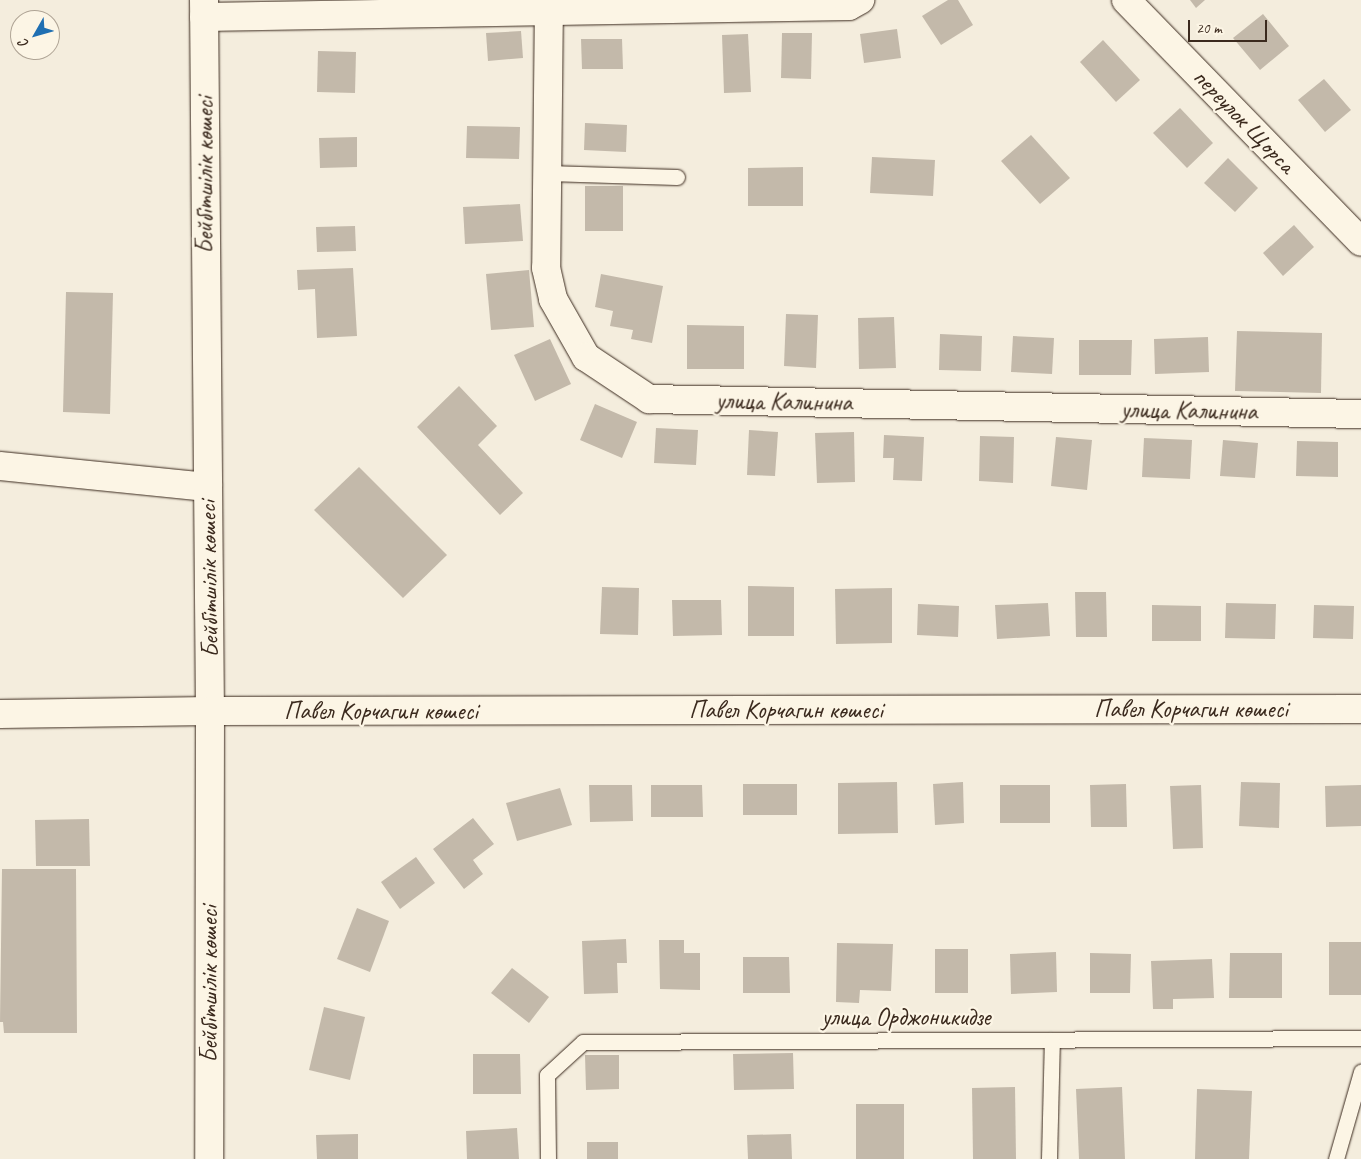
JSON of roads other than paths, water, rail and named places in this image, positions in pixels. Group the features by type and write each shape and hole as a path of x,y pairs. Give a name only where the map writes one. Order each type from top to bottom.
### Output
{"street":[{"path":"204,8 549,5 849,6 860,0"},
{"name":"переулок Щорса","path":"1126,0 1361,242"},
{"name":"улица Калинина","path":"549,5 546,268 553,298 586,357 649,399 1361,414"},
{"name":"Бейбітшілік көшесі","path":"204,8 210,711 209,1159"},
{"path":"0,466 208,487"},
{"name":"Павел Корчагин көшесі","path":"0,714 210,711 1361,709"}],"lane":[{"path":"547,173 677,177"},
{"name":"улица Орджоникидзе","path":"548,1159 547,1075 583,1042 1361,1038"},
{"path":"1050,1159 1052,1040"},
{"path":"1336,1159 1361,1072"}]}
